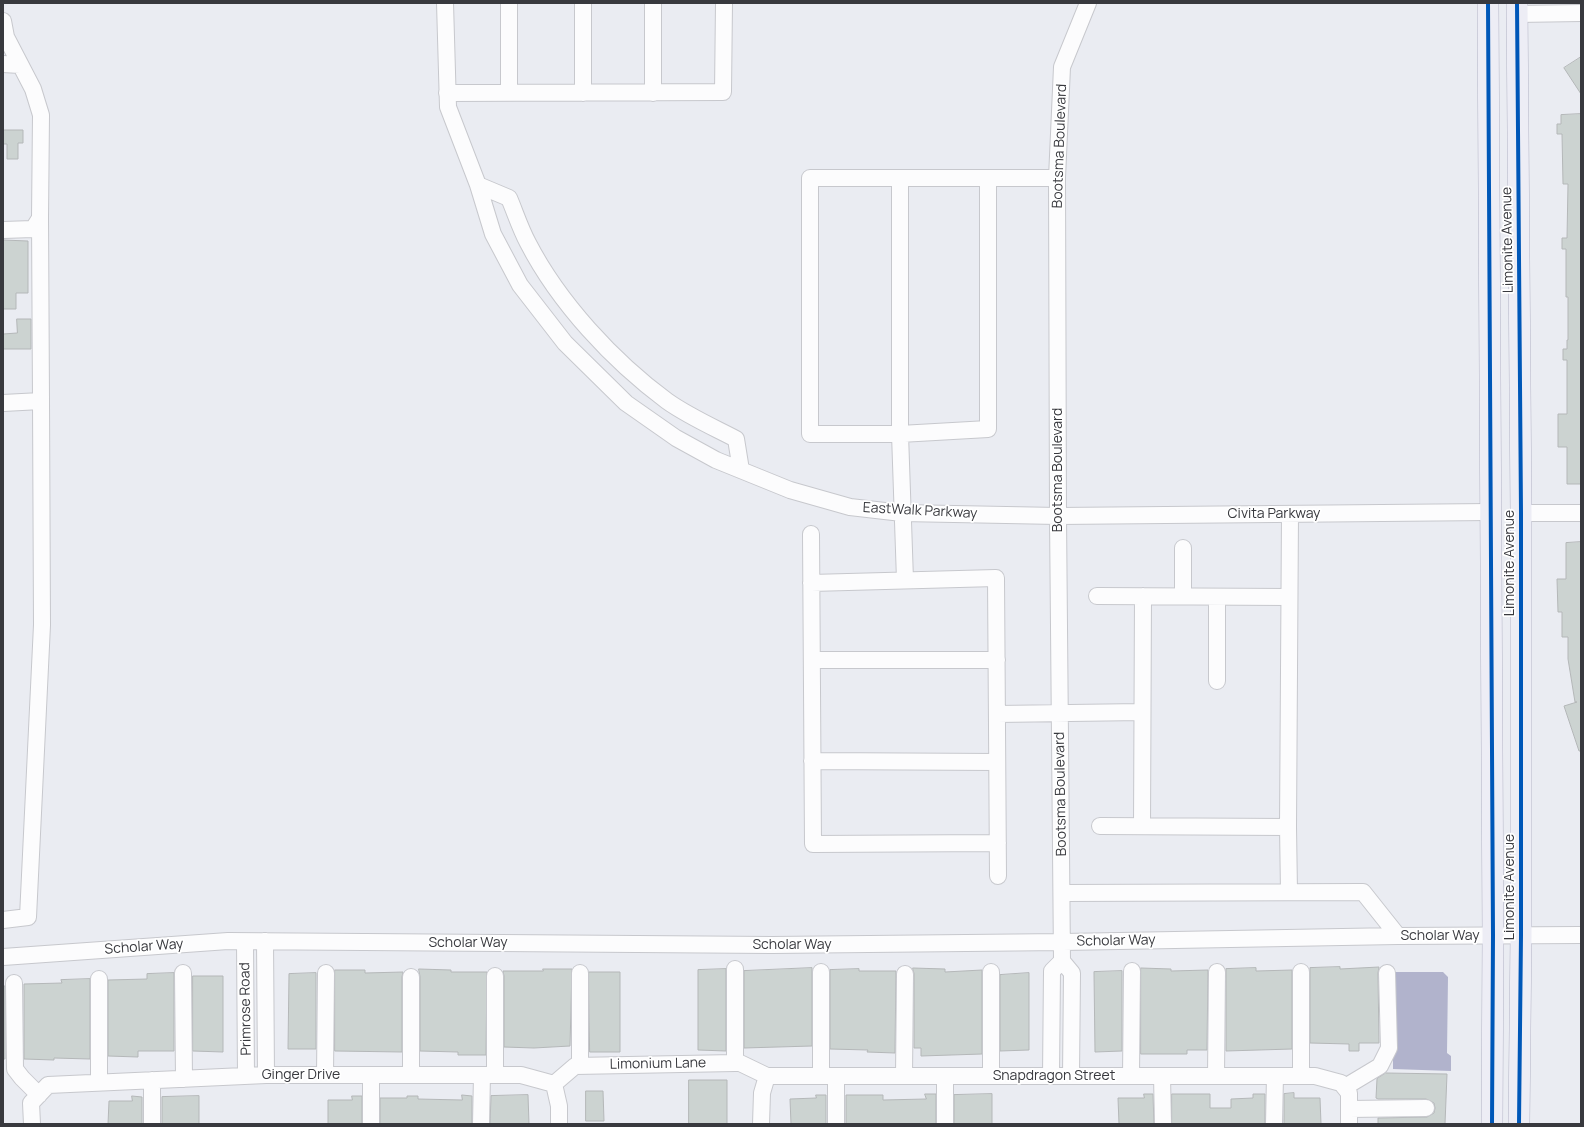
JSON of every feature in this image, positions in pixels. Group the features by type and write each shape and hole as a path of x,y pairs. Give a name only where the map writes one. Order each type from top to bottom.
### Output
{"main road":[{"name":"Limonite Avenue","path":"1488,3 1493,935 1492,1124"},
{"name":"Limonite Avenue","path":"1517,8 1521,513 1521,935 1519,1124"},
{"path":"1490,364 1509,401 1510,503 1521,513"}],"street":[{"name":"EastWalk Parkway","path":"445,3 448,107 478,185 493,234 520,285 565,343 626,403 676,438 716,460 790,490 850,507 902,513 1058,516"},
{"path":"509,3 509,93"},
{"path":"583,3 583,93"},
{"path":"653,3 653,93"},
{"path":"447,93 723,92 724,3"},
{"name":"Bootsma Boulevard","path":"1062,961 1057,178 1062,67 1088,3"},
{"path":"1517,8 1581,13"},
{"path":"3,21 6,37 33,89 41,115 40,218 42,625 28,917 3,920"},
{"path":"3,64 20,65"},
{"path":"988,179 988,429 900,434 810,434 810,178 1057,178"},
{"path":"900,179 900,434 905,580"},
{"path":"478,185 509,198 527,242 551,282 589,331 635,374 668,401 736,439 741,470"},
{"path":"3,230 33,229 40,218"},
{"path":"3,403 41,401"},
{"name":"Civita Parkway","path":"1058,516 1490,512"},
{"path":"1521,513 1581,513"},
{"path":"1289,892 1290,514"},
{"path":"811,534 813,844 998,844"},
{"path":"1183,548 1183,596"},
{"path":"811,582 996,578 998,876"},
{"path":"1097,596 1290,597"},
{"path":"1142,826 1143,596"},
{"path":"1217,597 1217,681"},
{"path":"812,660 997,660"},
{"path":"997,714 1142,712"},
{"path":"812,761 997,762"},
{"path":"1100,826 1288,827"},
{"path":"1062,893 1363,892 1398,936"},
{"name":"Scholar Way","path":"3,957 228,941 772,945 1581,934"},
{"name":"Primrose Road","path":"245,942 246,1076"},
{"name":"Primrose Road","path":"264,942 266,1075"},
{"path":"1051,1076 1052,971 1062,961 1072,973 1071,1076"},
{"path":"735,969 735,1063"},
{"path":"821,972 829,1076 836,1124"},
{"path":"991,972 991,1076"},
{"path":"1131,1076 1132,972"},
{"path":"1216,1076 1217,972"},
{"path":"1301,972 1301,1076"},
{"path":"183,973 184,1079"},
{"path":"325,1075 326,973"},
{"path":"580,973 580,1066"},
{"path":"1387,973 1389,1048 1380,1066 1343,1085 1349,1093 1349,1116 1426,1108"},
{"path":"904,1076 906,974"},
{"path":"481,1124 488,1075 495,976"},
{"path":"411,977 411,1075"},
{"path":"99,979 100,1082"},
{"path":"14,983 15,1069 22,1078 43,1090 31,1103 32,1124"},
{"name":"Limonium Lane","path":"554,1084 575,1066 740,1063 767,1076"},
{"name":"Ginger Drive","path":"43,1090 100,1082 266,1075 521,1075 554,1084"},
{"path":"371,1075 371,1124"},
{"path":"762,1124 762,1093 767,1076"},
{"name":"Snapdragon Street","path":"767,1076 1315,1076 1343,1085"},
{"path":"945,1076 945,1124"},
{"path":"1162,1076 1164,1124"},
{"path":"1274,1124 1275,1076"},
{"path":"152,1080 152,1124"},
{"path":"554,1084 559,1106 559,1124"}],"water":[{"path":"1393,972 1443,972 1448,977 1447,1053 1451,1056 1451,1071 1393,1069"}],"building":[{"path":"1581,57 1581,94 1564,68"},
{"path":"1581,114 1581,484 1567,484 1567,447 1558,447 1558,414 1567,414 1567,360 1563,360 1563,349 1567,349 1568,340 1568,297 1566,297 1566,249 1562,249 1562,238 1567,238 1568,184 1563,184 1562,134 1557,134 1557,124 1561,124 1561,115"},
{"path":"3,130 23,130 23,143 18,143 18,159 7,159 7,144 3,144"},
{"path":"3,240 28,241 28,293 16,293 16,309 3,309"},
{"path":"17,319 31,319 31,349 3,349 3,334 17,333"},
{"path":"1581,542 1581,751 1579,751 1564,706 1577,702 1575,702 1568,659 1568,637 1562,637 1562,612 1558,612 1557,579 1566,579 1566,543"},
{"path":"1340,967 1340,969 1379,967 1379,1043 1359,1043 1359,1051 1349,1051 1349,1044 1310,1043 1310,968"},
{"path":"812,968 812,1046 744,1048 744,971"},
{"path":"913,968 945,969 945,972 982,970 982,1054 921,1056 921,1048 914,1048"},
{"path":"1141,968 1171,969 1171,971 1208,970 1207,1050 1187,1050 1187,1054 1141,1054"},
{"path":"1256,968 1256,971 1292,970 1292,1049 1226,1051 1226,969"},
{"path":"419,969 451,970 451,972 487,972 486,1055 458,1055 458,1052 420,1051"},
{"path":"543,969 572,969 570,1046 534,1048 504,1047 503,971 543,971"},
{"path":"726,969 726,1051 698,1050 698,970"},
{"path":"859,969 859,971 896,971 895,1053 867,1052 868,1050 830,1049 830,970"},
{"path":"335,970 365,970 365,973 403,972 402,1052 335,1051"},
{"path":"1122,971 1122,1051 1095,1052 1094,972"},
{"path":"589,972 620,972 620,1052 590,1052"},
{"path":"174,973 174,1051 138,1051 138,1057 108,1056 108,980 147,979 147,974"},
{"path":"316,973 316,1049 288,1049 289,974"},
{"path":"1029,973 1029,1050 1000,1051 1000,975"},
{"path":"193,976 223,976 223,1052 193,1051"},
{"path":"90,979 90,1059 24,1059 24,984 62,983 61,980"},
{"path":"3,986 5,986 5,1059 3,1059"},
{"path":"1386,1073 1447,1074 1445,1124 1378,1124 1378,1118 1427,1117 1434,1113 1435,1108 1434,1103 1426,1099 1376,1098 1377,1079"},
{"path":"689,1080 727,1080 727,1124 689,1124"},
{"path":"586,1091 603,1091 604,1121 586,1121"},
{"path":"1294,1093 1294,1098 1320,1098 1321,1124 1284,1124 1284,1094"},
{"path":"925,1094 936,1094 936,1124 846,1124 846,1095 883,1095 883,1100 926,1099"},
{"path":"992,1094 992,1124 954,1124 954,1095"},
{"path":"1144,1094 1153,1094 1154,1124 1119,1124 1118,1098 1144,1098"},
{"path":"1172,1094 1210,1094 1210,1108 1231,1108 1231,1099 1253,1098 1253,1094 1265,1094 1265,1124 1172,1124"},
{"path":"462,1095 472,1096 472,1124 380,1124 380,1098 407,1098 407,1096 418,1096 418,1099 462,1100"},
{"path":"528,1095 529,1124 490,1124 491,1096"},
{"path":"816,1095 826,1095 826,1124 791,1124 790,1099 816,1098"},
{"path":"132,1096 142,1097 142,1124 108,1124 109,1101 132,1101"},
{"path":"199,1096 199,1124 162,1124 162,1097"},
{"path":"352,1096 362,1096 362,1124 328,1124 328,1100 352,1100"}],"cycle path":[{"path":"1488,3 1493,935 1492,1124"},
{"path":"1517,3 1521,513 1521,935 1519,1124"}]}
